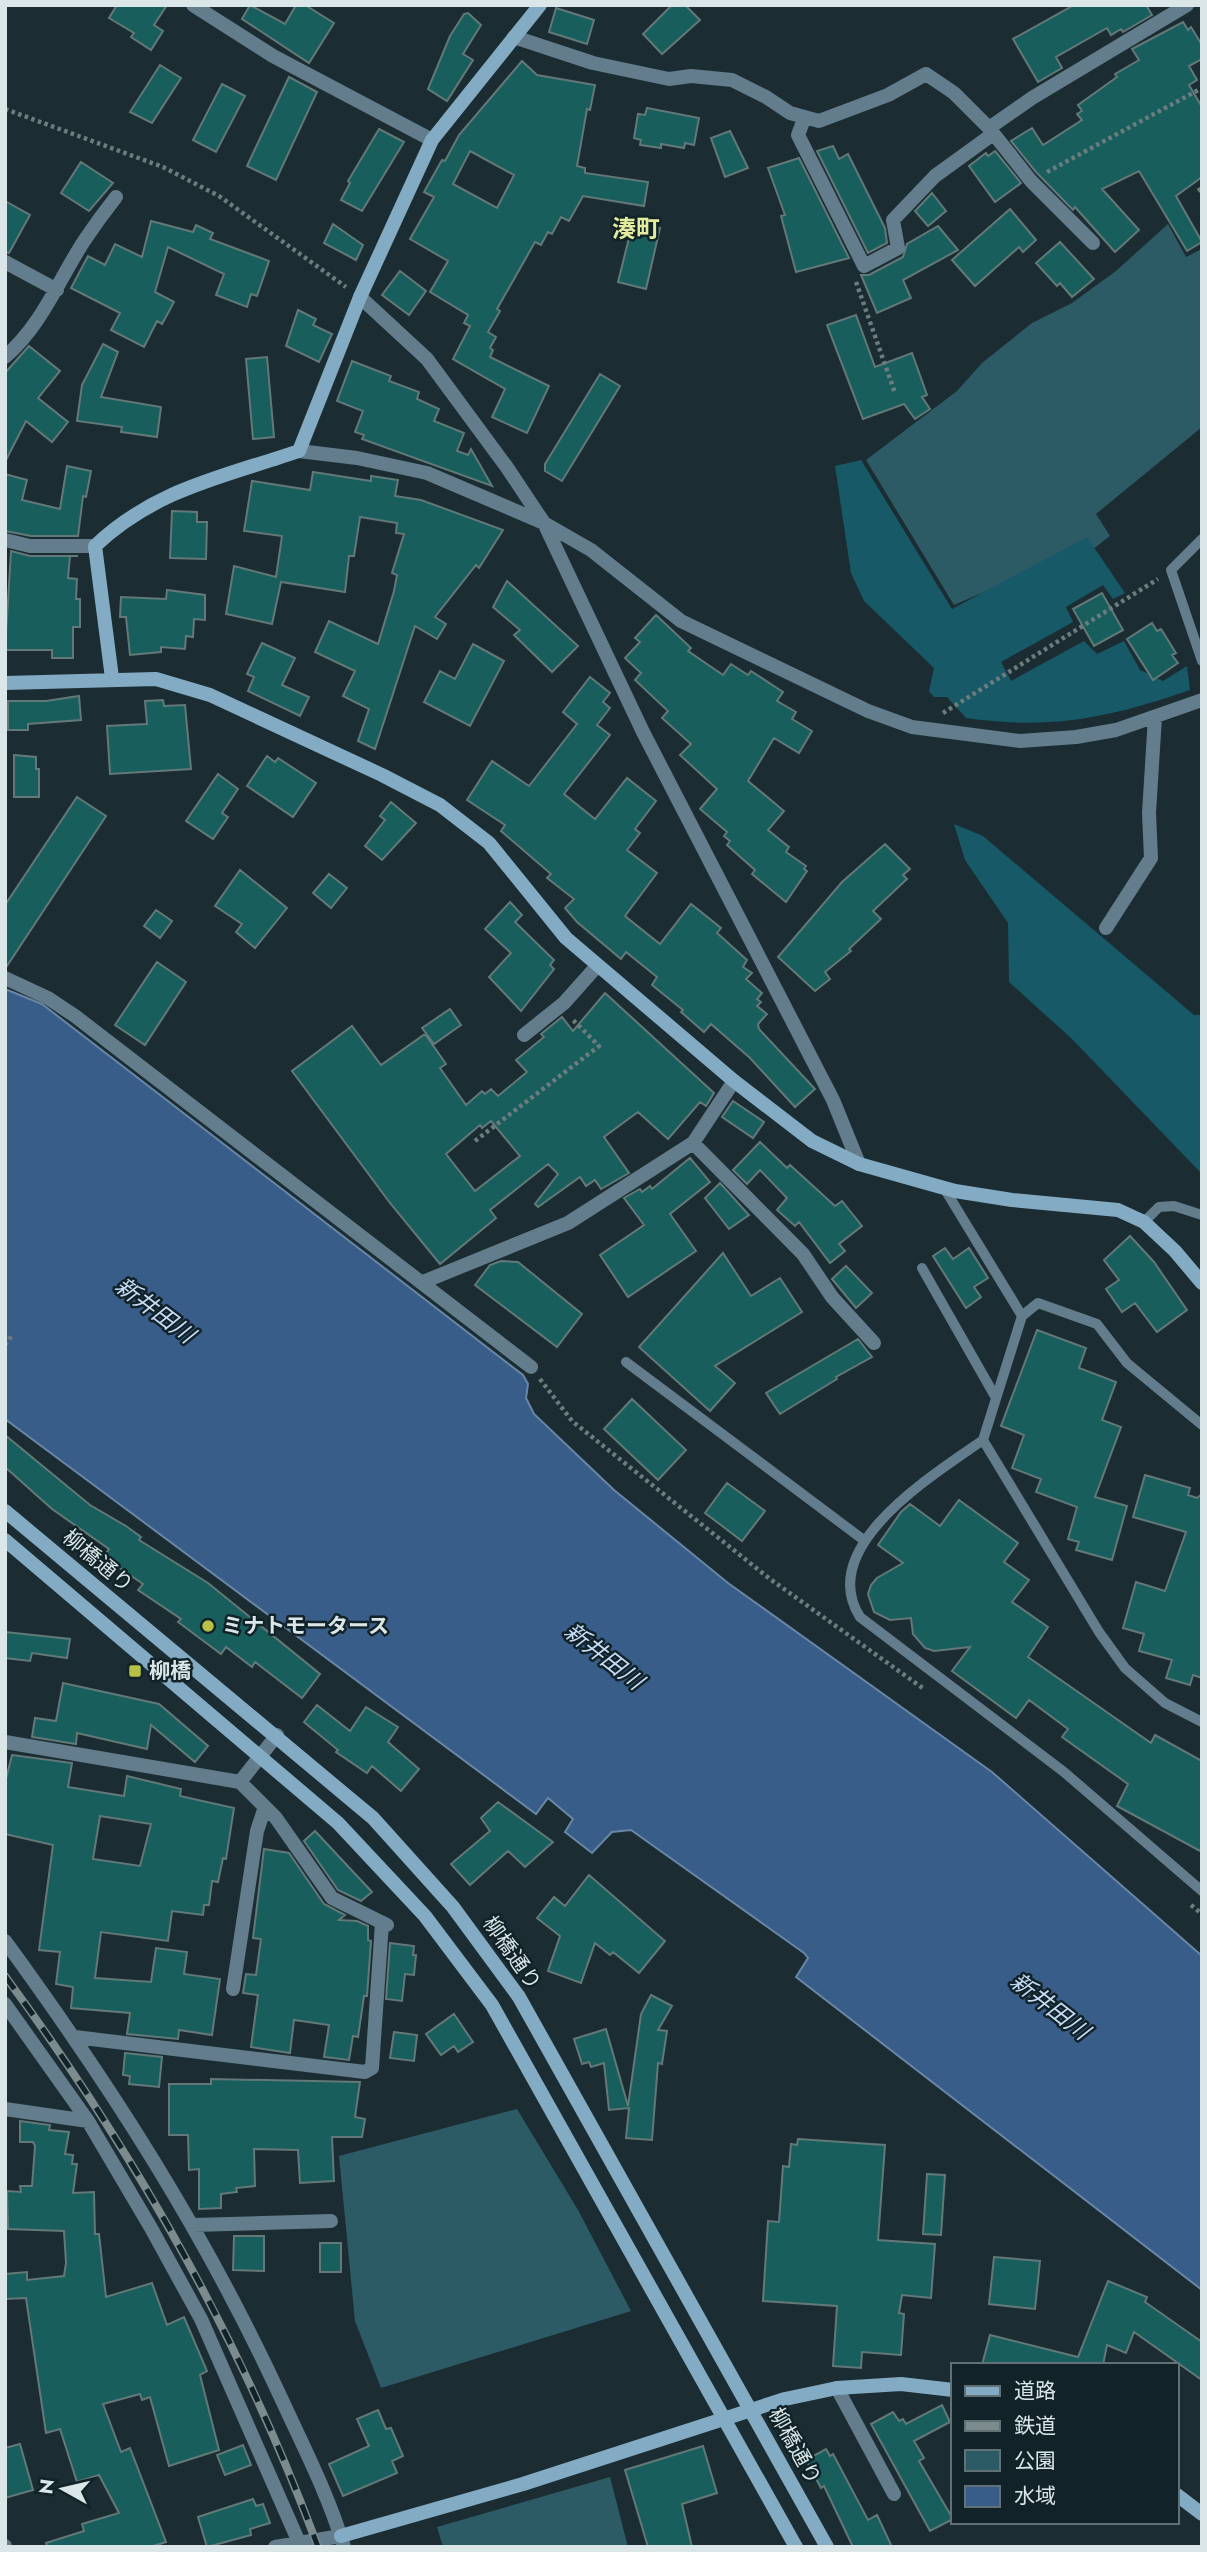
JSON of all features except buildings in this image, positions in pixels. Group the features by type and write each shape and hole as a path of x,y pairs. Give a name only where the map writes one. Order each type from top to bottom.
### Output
{"street":[{"path":"193,5 273,55 432,140"},
{"path":"299,451 360,298 432,140 540,5"},
{"path":"804,119 798,135 864,266 898,248 893,220 935,176 1032,98 1187,5"},
{"path":"514,37 593,63 669,79 691,76 732,80 804,119 819,121 888,95 926,74 954,93 991,131 1031,181 1093,243"},
{"path":"5,357 24,341 84,242 116,197"},
{"path":"5,262 57,290"},
{"path":"360,298 427,359 506,466 544,523 643,732 833,1100 859,1164"},
{"path":"5,540 30,546 95,546 122,521 165,496 299,451 357,458 427,473 544,523 591,550 681,621 868,710 912,727 1031,740 1116,730 1202,700"},
{"path":"95,546 112,678"},
{"path":"5,683 112,678 156,679 210,695 382,775 440,805 489,843 566,938 734,1080 813,1141 859,1164 944,1188 1012,1200 1118,1210 1144,1222 1175,1251 1202,1283"},
{"path":"1106,928 1151,858 1149,813 1155,717"},
{"path":"524,1034 559,1006 597,966"},
{"path":"5,978 75,1016 531,1367"},
{"path":"422,1282 568,1223 693,1143 734,1080"},
{"path":"693,1143 803,1254 832,1297 874,1343"},
{"name":"柳橋通り","path":"5,1511 277,1735 373,1818 453,1907 519,1997 827,2547"},
{"name":"柳橋通り","path":"5,1540 338,1823 425,1916 492,2005 796,2547"},
{"path":"240,1782 277,1735"},
{"path":"5,1742 240,1782 276,1818 332,1898 385,1924 372,2068 365,2072 75,2037"},
{"path":"233,1989 257,1831 265,1807"},
{"path":"5,1941 75,2037 137,2129 194,2225 260,2351 342,2541"},
{"path":"5,2004 88,2121 201,2319 300,2544"},
{"path":"5,2109 88,2121"},
{"path":"194,2225 331,2221"},
{"path":"275,2547 342,2541 751,2410 837,2388 901,2384 951,2390"},
{"path":"837,2388 894,2494"},
{"path":"1179,2497 1202,2514"}],"lane":[{"path":"1202,538 1171,570 1202,661"},
{"path":"944,1188 1022,1316"},
{"path":"1144,1222 1159,1206 1174,1206 1202,1215"},
{"path":"922,1268 996,1398"},
{"path":"1202,1425 1127,1363 1097,1324 1038,1303 1022,1316 982,1440 918,1487 874,1525 851,1572 849,1590 852,1605 860,1617 1064,1772 1202,1891"},
{"path":"626,1362 866,1541"},
{"path":"982,1440 1099,1632 1125,1668 1165,1703 1202,1723"}],"path":[{"path":"1031,181 1202,89"},
{"path":"5,109 163,167 219,196 360,298"},
{"path":"862,262 852,271 895,393"},
{"path":"940,731 942,713 1117,607 1171,570"},
{"path":"475,1141 599,1046 559,1006"},
{"path":"5,1345 13,1334"},
{"path":"531,1367 572,1421 770,1579 927,1691"},
{"path":"1180,1896 1202,1914"}],"green space":[{"path":"1168,224 1186,257 1202,249 1202,427 1096,514 1110,536 1088,553 1014,579 954,605 866,460 957,391 982,363 1032,323 1072,303 1116,271"},
{"path":"517,2109 578,2210 631,2311 381,2388 355,2321 339,2156"},
{"path":"610,2477 628,2547 443,2547 437,2527"}],"shaded area":[{"path":"861,460 952,609 1087,537 1125,593 1113,599 1103,585 1066,607 1073,622 1001,662 1011,681 1084,641 1097,654 1124,641 1140,670 1163,681 1187,666 1190,690 1106,714 1026,723 966,718 947,697 934,697 929,691 934,668 864,601 851,573 835,466"},
{"path":"954,824 983,836 1194,1015 1202,1015 1202,1174 1072,1039 1009,982 1008,923 965,860"}],"water":[{"name":"新井田川","path":"5,989 42,1004 523,1375 528,1384 526,1398 534,1414 614,1490 728,1583 992,1772 1202,1956 1202,2290 796,1977 808,1958 804,1953 631,1830 612,1832 592,1853 565,1832 573,1819 548,1798 536,1814 5,1419"}],"railway":[{"path":"5,1976 98,2111 182,2251 255,2396 318,2547"}],"place":[{"name":"ミナトモータース","path":"208,1626"},
{"name":"柳橋","path":"135,1671"}],"district":[{"name":"湊町","path":"636,228"}]}
